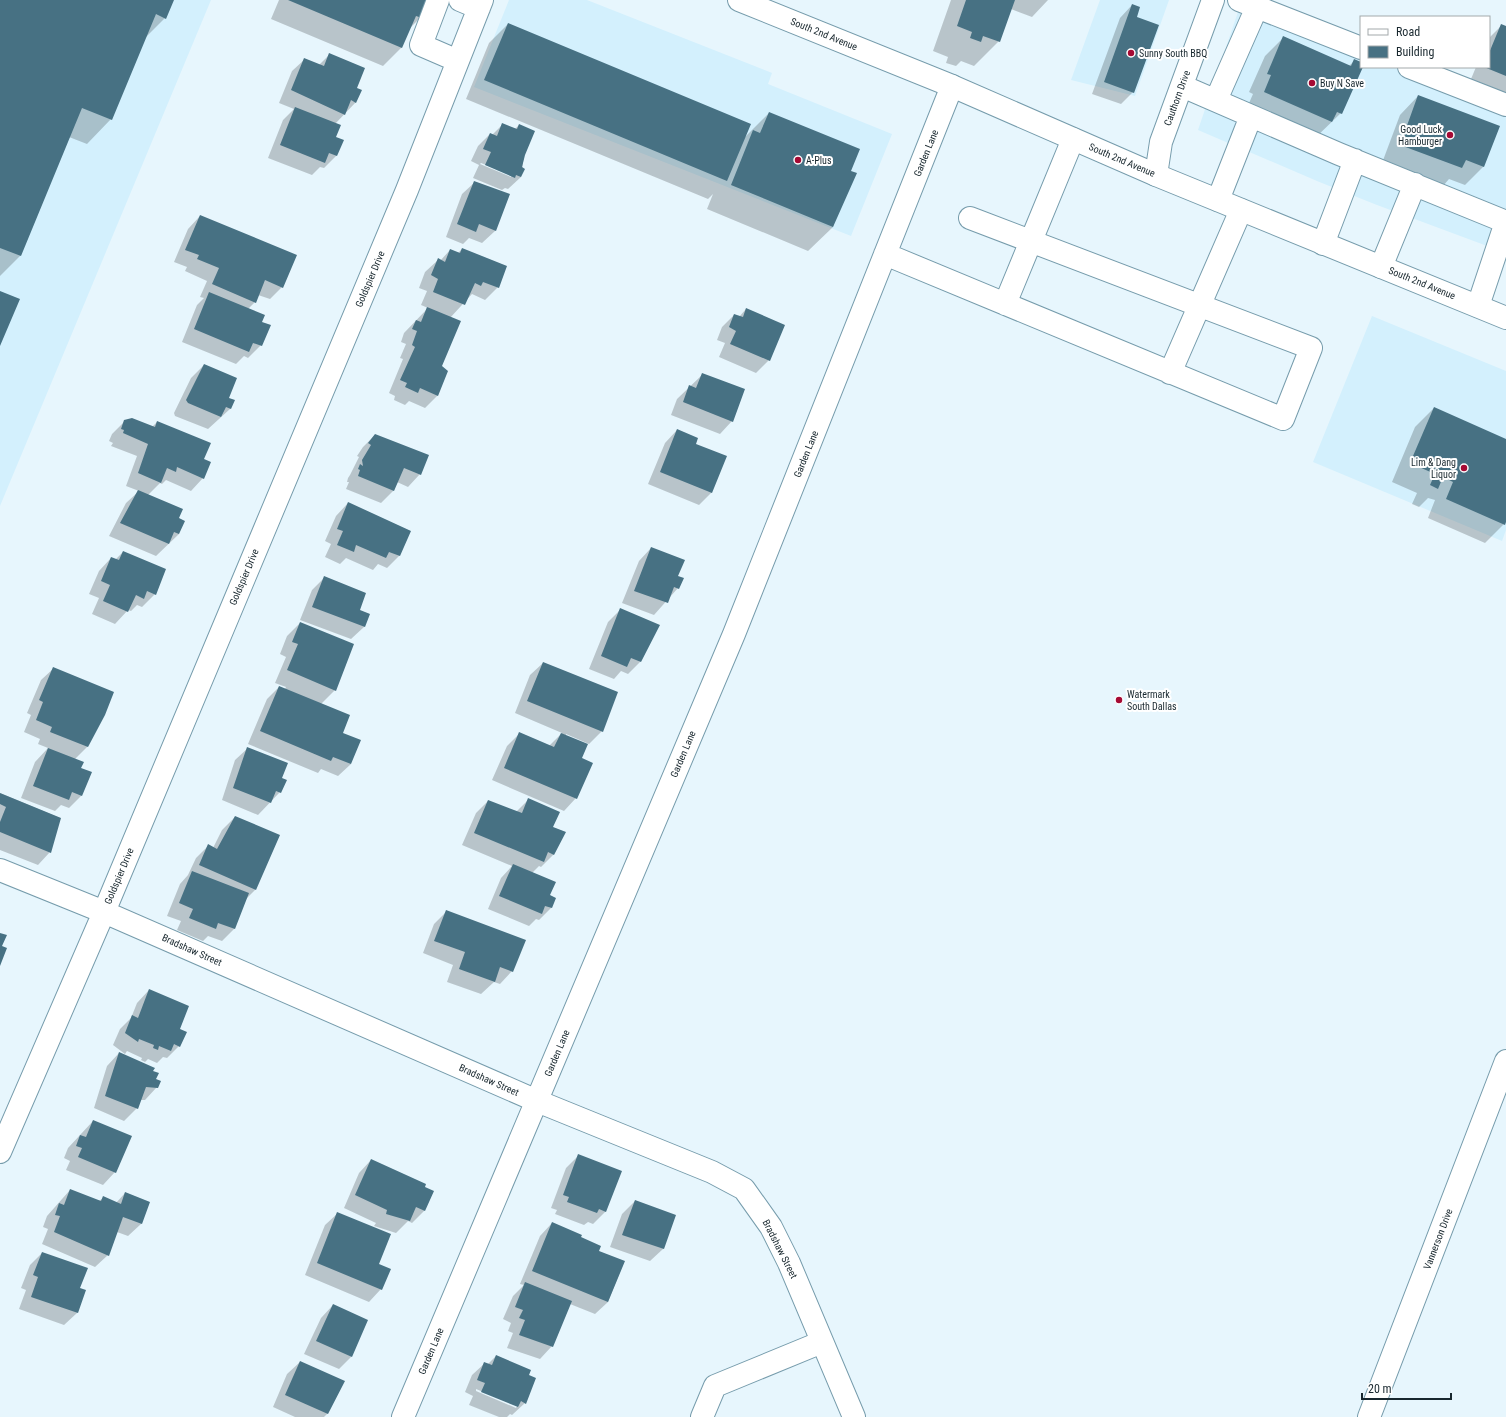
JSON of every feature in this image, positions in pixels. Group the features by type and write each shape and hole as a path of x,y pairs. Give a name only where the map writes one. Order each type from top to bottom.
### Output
{"street":[{"path":"438,0 421,45 458,61"},
{"name":"South 2nd Avenue","path":"739,0 952,86 1156,175 1506,318"},
{"name":"Cauthorn Drive","path":"1156,175 1161,142 1213,0"},
{"name":"Goldspier Drive","path":"0,1152 104,912 407,190 458,61 474,3"},
{"path":"1216,100 1248,4 1360,48"},
{"path":"1411,68 1506,106"},
{"name":"Garden Lane","path":"403,1417 731,641 952,86"},
{"path":"1182,86 1355,160 1506,222 1478,306"},
{"path":"1218,200 1251,116"},
{"path":"1004,304 1073,139"},
{"path":"1323,244 1355,160"},
{"path":"1381,267 1415,184"},
{"path":"1170,373 1241,210"},
{"path":"885,254 1282,420 1311,348 970,218"},
{"name":"Bradshaw Street","path":"0,870 104,912 537,1101 712,1172 744,1189 771,1227 789,1263 854,1417"},
{"name":"Vannerson Drive","path":"1369,1417 1506,1061"},
{"path":"702,1417 715,1386 822,1342"}],"shaded area":[{"path":"0,0 211,0 0,506"},
{"path":"509,0 587,0 772,73 768,84 892,134 851,236 474,87"},
{"path":"1100,0 1169,0 1135,96 1071,80"},
{"path":"1241,3 1360,53 1360,68 1396,68 1506,113 1506,253 1377,205 1198,130"},
{"path":"1372,316 1506,371 1506,530 1502,541 1313,462"}],"building":[{"path":"0,0 174,0 166,19 156,14 112,120 82,108 21,256 0,248"},
{"path":"288,0 429,0 422,18 416,16 402,48"},
{"path":"966,0 1015,0 1000,42 983,36 981,42 970,38 972,32 957,26"},
{"name":"Sunny South BBQ","path":"1132,4 1140,7 1137,17 1159,25 1134,93 1104,82"},
{"path":"508,23 751,124 727,181 484,80"},
{"path":"1501,24 1506,26 1506,76 1486,68 1490,68 1490,51"},
{"name":"Buy N Save","path":"1283,36 1351,66 1354,59 1360,62 1360,68 1363,68 1342,114 1337,112 1332,122 1264,92 1271,75 1267,74"},
{"path":"329,53 365,68 357,88 362,90 356,103 351,100 345,115 291,90 304,58 324,66"},
{"name":"Good Luck Hamburger","path":"1418,95 1500,126 1484,167 1466,160 1462,168 1400,145"},
{"path":"295,107 341,125 336,137 344,140 337,156 329,153 325,163 280,145"},
{"name":"A-Plus","path":"769,112 860,149 851,171 857,173 833,227 731,185 753,130 760,133"},
{"path":"502,123 517,129 519,124 535,131 525,155 522,167 525,169 521,177 516,175 515,178 485,165 491,152 483,149 490,133 497,136"},
{"path":"474,181 510,194 496,231 479,224 476,232 457,224"},
{"path":"200,215 297,255 283,288 265,280 256,303 212,284 219,268 197,259 199,255 185,250"},
{"path":"462,248 507,266 499,288 483,282 481,286 475,283 465,305 433,292 438,279 431,275 438,258 445,262 450,249 460,253"},
{"path":"0,291 20,299 0,346"},
{"path":"209,292 265,315 262,322 271,325 262,346 253,343 249,352 194,329"},
{"path":"427,307 461,321 442,366 448,371 438,396 420,388 418,393 405,387 407,383 400,380 415,347 412,345 417,331 412,329 416,320 421,322"},
{"path":"746,308 785,325 770,361 730,344 736,331 729,327 734,314 743,317"},
{"path":"204,364 237,378 229,398 235,400 231,409 226,407 221,417 188,403 186,400"},
{"path":"702,373 745,389 733,422 683,402 689,385 696,388"},
{"name":"Lim & Dang Liquor","path":"1434,407 1506,439 1505,525 1446,499 1453,482 1443,477 1438,489 1430,485 1435,474 1410,463"},
{"path":"132,418 155,427 157,421 211,443 204,459 211,462 204,479 177,467 176,472 167,468 161,483 138,473 148,444 123,433 124,430 121,429 124,420"},
{"path":"677,429 698,438 696,444 727,456 712,493 660,472"},
{"path":"375,434 429,455 421,475 404,468 394,491 358,476 360,464 363,466 362,460 371,445 368,443"},
{"path":"138,490 183,509 179,518 185,521 179,534 174,532 169,544 120,523"},
{"path":"348,502 411,531 400,556 389,552 386,558 356,545 354,552 337,545 343,531 337,529"},
{"path":"651,547 685,560 678,576 684,578 679,589 674,587 668,603 634,591"},
{"path":"123,551 166,569 156,595 147,591 144,599 136,595 128,612 103,601 110,585 101,581 111,557 119,560"},
{"path":"324,576 366,593 360,610 370,614 365,627 312,607"},
{"path":"620,608 660,625 641,662 631,658 627,667 601,656"},
{"path":"300,622 354,644 336,691 287,670 298,644 292,642"},
{"path":"543,662 618,692 603,732 527,701"},
{"path":"53,667 114,692 105,715 88,747 50,732 52,727 36,720 43,702 39,700"},
{"path":"279,686 350,715 343,733 361,740 351,764 333,757 331,761 260,731"},
{"path":"519,732 554,747 561,733 588,744 582,758 593,763 577,799 504,768"},
{"path":"247,747 288,763 282,778 287,780 281,793 276,791 271,803 233,788"},
{"path":"48,748 84,762 81,768 92,772 82,796 72,792 69,800 33,786"},
{"path":"0,793 61,818 51,853 0,832 0,822 6,807 0,804"},
{"path":"528,798 560,812 553,827 566,832 554,855 548,852 544,862 474,833 488,800 522,813"},
{"path":"235,816 280,835 256,890 199,865 208,844 217,849"},
{"path":"513,864 556,882 550,895 556,898 552,908 545,906 542,914 499,896"},
{"path":"192,871 249,893 235,929 218,923 216,929 189,918 193,909 179,903"},
{"path":"446,910 526,940 513,972 500,967 495,982 459,969 465,952 434,941"},
{"path":"0,933 7,935 2,946 7,948 0,966"},
{"path":"149,989 189,1006 180,1029 187,1032 180,1047 174,1044 171,1051 159,1046 158,1050 153,1048 154,1045 139,1039 138,1042 125,1033 132,1015 138,1018"},
{"path":"119,1052 155,1068 153,1071 159,1073 156,1079 161,1081 158,1088 146,1087 138,1109 105,1096"},
{"path":"93,1120 132,1136 116,1173 78,1157 82,1148 76,1146 80,1135 86,1137"},
{"path":"578,1154 622,1171 606,1212 599,1209 597,1213 567,1202 569,1197 563,1195"},
{"path":"371,1159 426,1184 425,1187 434,1191 425,1211 416,1207 410,1221 386,1214 387,1210 355,1195"},
{"path":"70,1189 101,1201 103,1196 121,1204 125,1192 150,1202 142,1224 123,1217 109,1256 54,1232 60,1216 55,1215 59,1203 64,1205"},
{"path":"635,1200 676,1215 664,1249 622,1235"},
{"path":"337,1212 391,1234 379,1264 391,1269 382,1290 317,1263"},
{"path":"552,1222 582,1235 581,1237 601,1246 599,1251 625,1261 608,1302 532,1271"},
{"path":"42,1252 88,1268 80,1288 86,1290 78,1313 31,1297 38,1277 33,1275"},
{"path":"525,1282 572,1301 553,1347 519,1335 525,1320 519,1318 523,1310 515,1307"},
{"path":"333,1304 368,1320 352,1357 316,1341"},
{"path":"496,1355 531,1370 529,1375 536,1378 526,1404 521,1401 518,1407 481,1392 485,1383 477,1380 484,1362 492,1365"},
{"path":"300,1361 345,1381 328,1414 285,1395"}],"place":[{"name":"Sunny South BBQ","path":"1131,53"},
{"name":"Buy N Save","path":"1312,83"},
{"name":"Good Luck Hamburger","path":"1450,135"},
{"name":"A-Plus","path":"798,160"},
{"name":"Lim & Dang Liquor","path":"1464,468"},
{"name":"Watermark South Dallas","path":"1119,700"}]}
